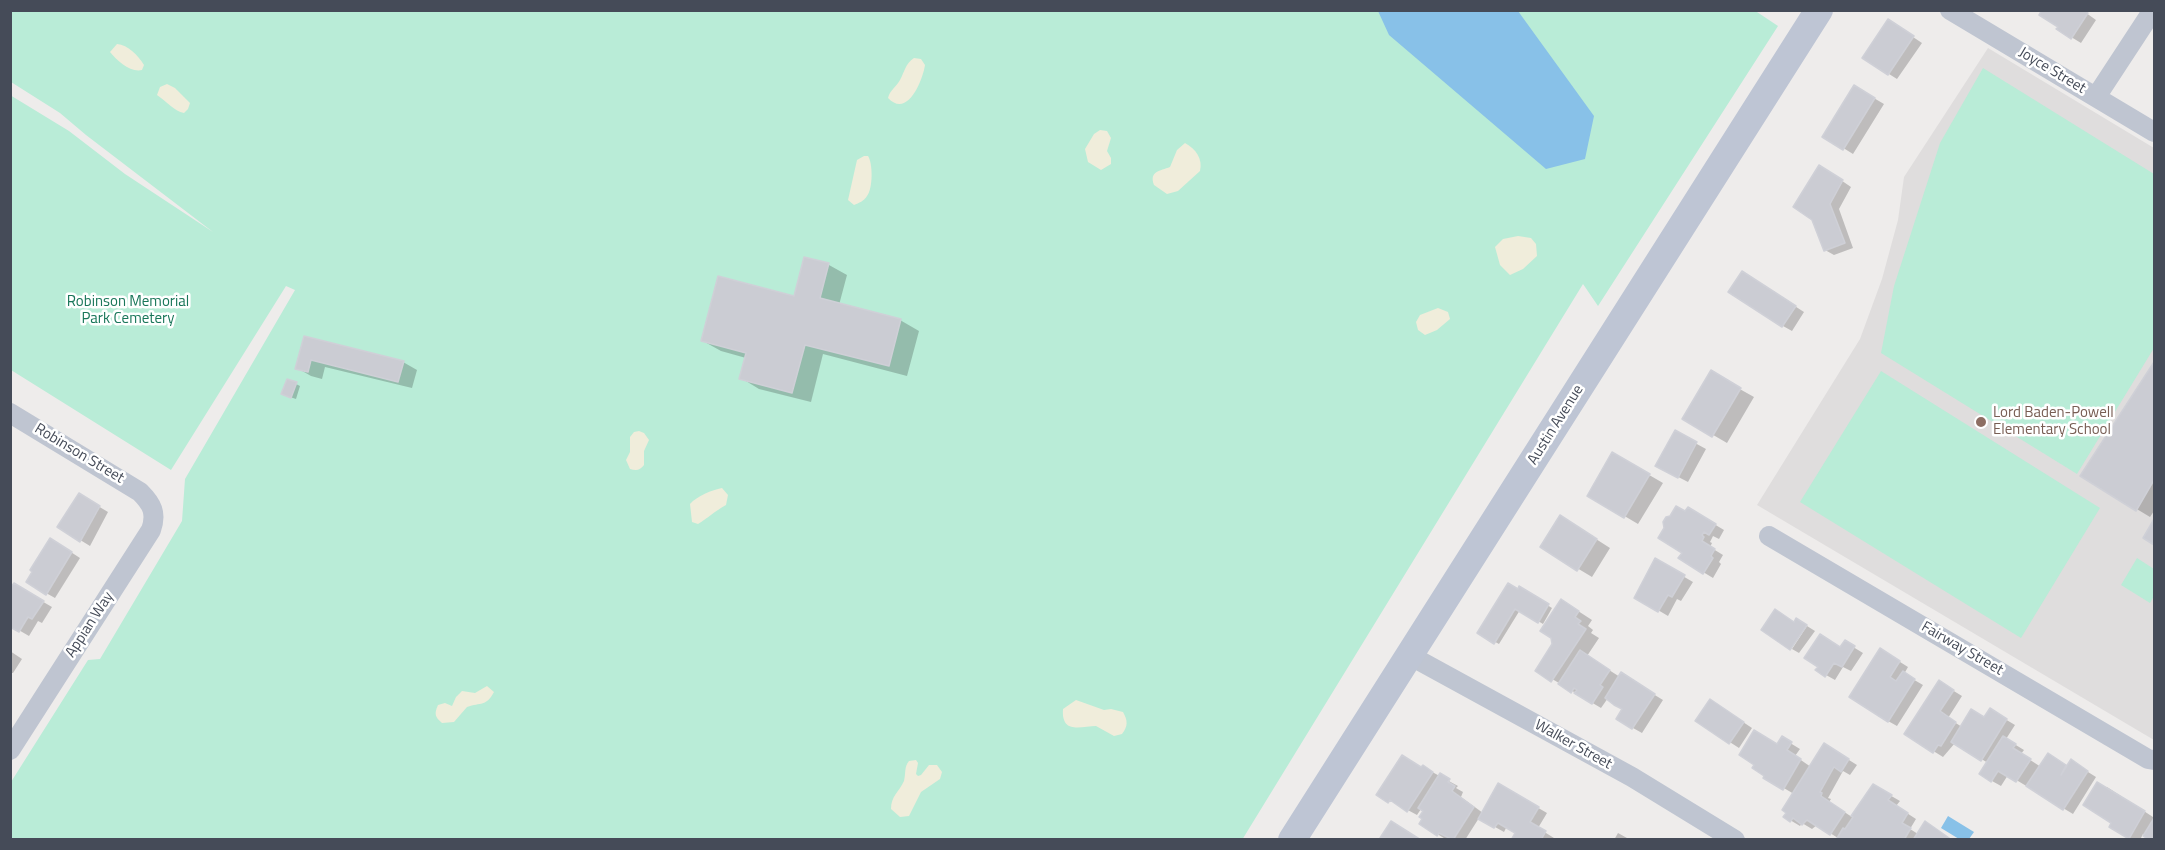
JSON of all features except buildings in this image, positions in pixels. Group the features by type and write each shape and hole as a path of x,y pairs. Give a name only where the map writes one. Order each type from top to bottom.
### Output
{"main road":[{"name":"Austin Avenue","path":"1292,840 1819,10"}],"street":[{"name":"Joyce Street","path":"1950,10 2154,132"},
{"path":"2096,98 2153,10"},
{"name":"Robinson Street","path":"10,413 146,497"},
{"name":"Appian Way","path":"10,750 151,530 154,515 146,497"},
{"name":"Fairway Street","path":"1769,536 2148,759 2154,760"},
{"name":"Walker Street","path":"1410,655 1632,777 1735,840"}],"shaded area":[{"name":"Lord Baden-Powell Elementary School","path":"1988,48 2154,148 2154,740 1757,505 1860,339 1882,279 1898,220 1904,177"}],"green space":[{"name":"Robinson Memorial Park Cemetery","path":"1754,10 1778,26 1598,306 1583,284 1242,840 11,839 11,782 88,660 100,659 182,521 185,479 295,290 286,286 171,470 11,370 10,95 69,131 125,174 213,232 60,113 11,82 11,11"},
{"path":"1983,68 2154,174 2154,348 2077,474 1881,353 1894,286 1940,143"},
{"path":"1881,371 2100,508 2021,638 1800,502"},
{"path":"2137,558 2154,569 2154,596 2150,603 2121,585"}],"sand":[{"path":"117,44 129,48 136,54 144,65 142,70 129,68 110,52"},
{"path":"914,58 921,59 925,65 918,87 908,100 902,104 895,103 888,98 889,95 907,65"},
{"path":"167,84 175,88 190,103 184,113 173,108 157,95 160,87"},
{"path":"1100,130 1107,131 1111,138 1107,151 1111,164 1101,170 1088,162 1085,149 1094,134"},
{"path":"1185,143 1198,155 1200,171 1178,191 1167,194 1154,185 1154,174 1170,167 1177,150"},
{"path":"868,156 871,164 872,176 869,193 860,203 854,205 848,200 857,160"},
{"path":"1518,236 1531,238 1536,244 1537,256 1523,269 1510,275 1500,265 1495,247 1503,239"},
{"path":"1438,308 1448,312 1450,319 1437,330 1425,335 1418,330 1416,322 1420,315"},
{"path":"634,432 644,433 649,440 644,451 644,465 635,470 630,469 626,460 630,452 630,437"},
{"path":"722,488 728,495 726,505 698,524 692,522 690,504 705,494"},
{"path":"487,686 494,692 488,700 467,707 454,722 442,723 437,717 438,705 445,703 452,706 462,691 475,693"},
{"path":"1076,700 1104,710 1123,712 1127,723 1122,734 1114,736 1096,726 1069,726 1065,723 1063,709"},
{"path":"916,760 918,776 929,765 937,765 942,772 940,779 921,792 909,816 900,817 891,809 892,801 904,781 907,763"}],"water":[{"path":"1378,11 1518,11 1594,116 1585,159 1546,169 1389,35"},
{"path":"1948,816 1974,832 1969,839 1959,839 1941,828"}],"place":[{"name":"Lord Baden-Powell Elementary School","path":"1981,422"}]}
